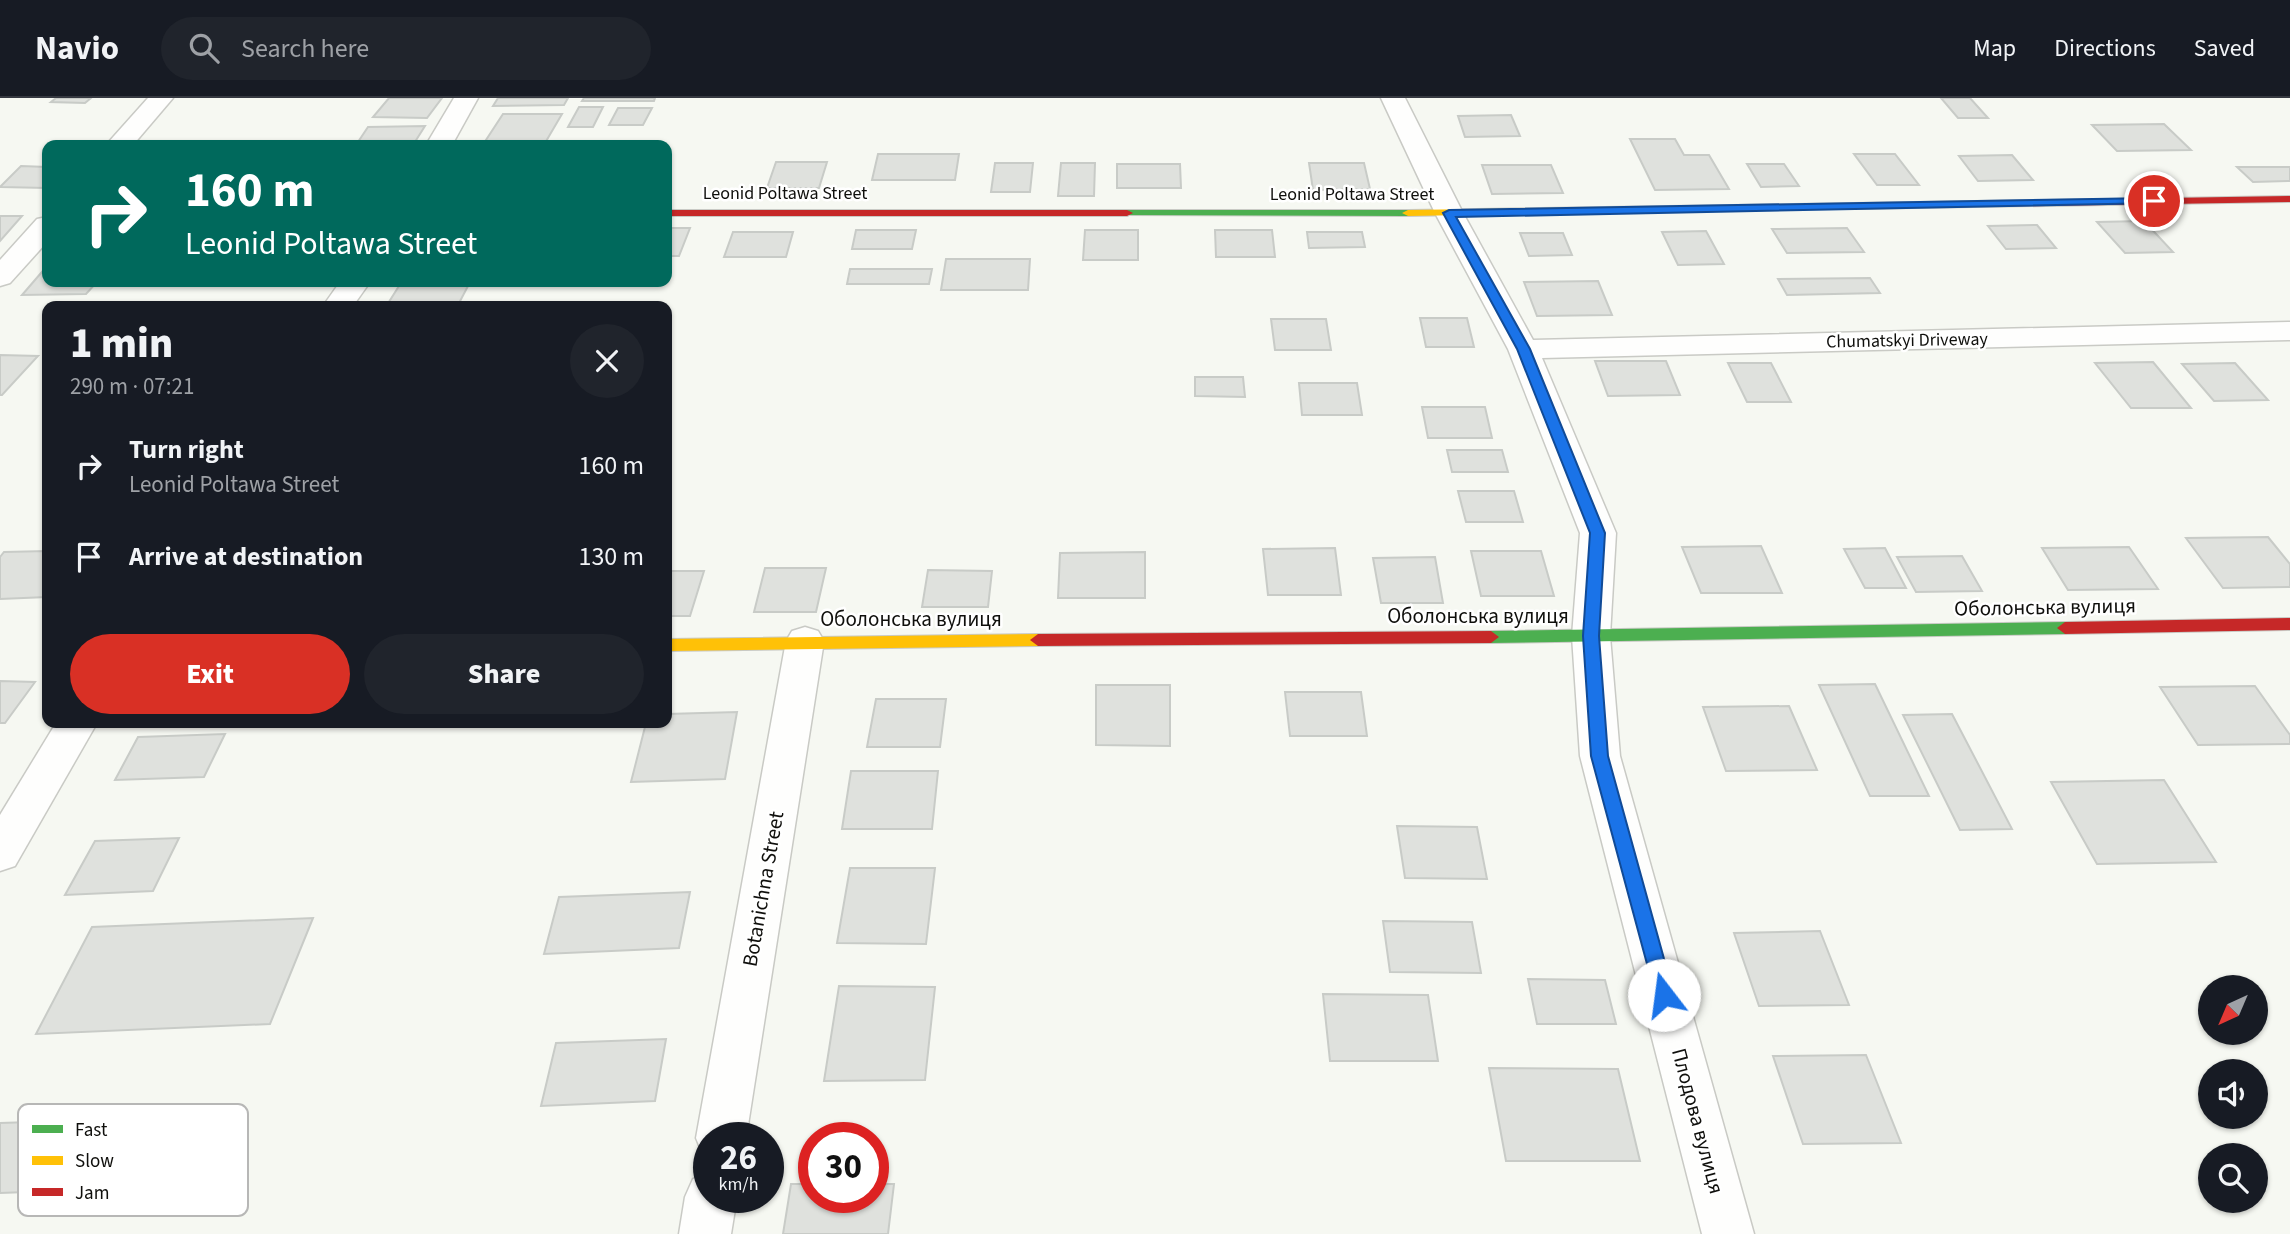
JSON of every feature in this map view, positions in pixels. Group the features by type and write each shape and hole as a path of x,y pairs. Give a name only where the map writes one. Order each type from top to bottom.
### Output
{"street":[{"path":"123,140 161,98"},
{"path":"442,140 466,98"},
{"name":"Плодова вулиця","path":"1393,98 1449,213 1523,349 1598,533 1591,636 1600,756 1728,1234"},
{"name":"Leonid Poltawa Street","path":"672,213 1449,213 2290,199"},
{"path":"0,277 42,231"},
{"name":"Chumatskyi Driveway","path":"1523,349 2290,331"},
{"name":"Оболонська вулиця","path":"672,645 805,641 1591,636 2290,624"},
{"name":"Botanichna Street","path":"724,1122 805,641"},
{"path":"0,853 74,728"},
{"path":"705,1234 708,1213"}],"building":[{"path":"56,98 91,98 85,103 51,102"},
{"path":"389,98 442,98 427,118 373,117"},
{"path":"498,98 568,98 564,105 493,106"},
{"path":"584,98 655,98 654,101 582,101"},
{"path":"1941,98 1970,98 1988,118 1958,118"},
{"path":"579,107 603,107 593,127 568,127"},
{"path":"618,108 652,108 643,125 609,125"},
{"path":"503,114 562,114 547,140 486,140"},
{"path":"1511,115 1520,136 1465,137 1458,116"},
{"path":"2164,124 2191,150 2117,151 2092,125"},
{"path":"425,126 416,140 359,140 368,127"},
{"path":"1630,139 1675,139 1684,155 1709,155 1729,189 1655,190"},
{"path":"878,154 959,154 955,180 872,180"},
{"path":"1854,154 1895,154 1919,185 1877,185"},
{"path":"2012,155 2033,180 1978,181 1959,156"},
{"path":"776,162 827,162 819,188 767,188"},
{"path":"995,163 1033,163 1030,192 991,192"},
{"path":"1061,163 1095,163 1094,196 1058,196"},
{"path":"1309,163 1364,163 1370,189 1313,190"},
{"path":"1117,164 1180,164 1181,188 1117,188"},
{"path":"1747,164 1784,164 1799,186 1761,187"},
{"path":"1482,165 1551,165 1563,193 1492,194"},
{"path":"21,166 42,167 42,188 0,187"},
{"path":"2237,167 2290,167 2290,181 2253,182"},
{"path":"0,216 22,216 0,241"},
{"path":"2144,221 2173,252 2125,253 2097,222"},
{"path":"2037,225 2056,248 2006,249 1988,226"},
{"path":"672,228 690,228 679,256 672,256"},
{"path":"1847,228 1864,252 1787,253 1772,229"},
{"path":"856,230 916,230 912,249 852,249"},
{"path":"1085,230 1138,230 1138,260 1083,260"},
{"path":"1215,230 1272,230 1275,257 1216,257"},
{"path":"1706,231 1724,264 1678,265 1662,232"},
{"path":"733,232 793,232 786,257 724,257"},
{"path":"1307,232 1362,232 1365,247 1309,248"},
{"path":"1520,233 1563,233 1572,255 1529,256"},
{"path":"946,259 1030,259 1028,290 941,290"},
{"path":"850,269 932,269 929,284 847,284"},
{"path":"42,272 42,287 92,287 86,294 22,295"},
{"path":"1870,278 1880,293 1787,295 1778,279"},
{"path":"1598,281 1612,315 1537,316 1524,282"},
{"path":"398,287 467,287 460,301 390,301"},
{"path":"1420,318 1467,318 1474,347 1426,347"},
{"path":"1271,319 1326,319 1331,350 1275,350"},
{"path":"0,355 38,356 2,395 0,395"},
{"path":"1595,361 1666,361 1680,395 1608,396"},
{"path":"2153,362 2191,408 2131,408 2095,363"},
{"path":"1728,363 1771,363 1791,402 1747,402"},
{"path":"2235,363 2268,400 2214,401 2182,364"},
{"path":"1195,377 1243,377 1245,397 1195,396"},
{"path":"1299,383 1357,383 1362,415 1302,415"},
{"path":"1422,407 1485,407 1492,438 1428,438"},
{"path":"1447,450 1502,450 1508,472 1452,472"},
{"path":"1458,491 1514,491 1523,522 1466,522"},
{"path":"2268,537 2290,564 2290,587 2223,588 2186,538"},
{"path":"1761,546 1782,593 1701,593 1682,547"},
{"path":"2129,547 2158,589 2068,590 2042,548"},
{"path":"1335,548 1341,595 1268,595 1263,549"},
{"path":"1885,548 1906,588 1865,588 1844,549"},
{"path":"42,551 42,597 0,599 0,557 4,552"},
{"path":"1471,551 1541,551 1554,596 1481,596"},
{"path":"1145,552 1145,598 1058,598 1060,553"},
{"path":"1962,556 1982,591 1916,592 1897,557"},
{"path":"1435,557 1443,603 1381,603 1373,558"},
{"path":"765,568 826,568 816,612 754,612"},
{"path":"928,570 992,571 988,607 922,607"},
{"path":"672,571 704,571 690,616 672,616"},
{"path":"0,681 35,682 5,723 0,723"},
{"path":"1875,684 1929,796 1870,796 1819,685"},
{"path":"1096,685 1170,685 1170,746 1096,745"},
{"path":"2255,686 2290,735 2290,744 2198,745 2160,687"},
{"path":"1285,692 1361,692 1367,736 1290,736"},
{"path":"876,699 946,699 940,747 867,747"},
{"path":"1789,706 1817,770 1726,771 1703,707"},
{"path":"737,712 725,779 631,782 645,728 672,728 672,714"},
{"path":"1952,714 2012,829 1960,830 1903,715"},
{"path":"225,734 204,777 115,780 138,737"},
{"path":"851,771 938,771 932,829 842,829"},
{"path":"2164,780 2216,862 2097,864 2051,782"},
{"path":"1397,826 1477,827 1487,879 1405,878"},
{"path":"179,838 153,891 65,895 95,841"},
{"path":"850,868 935,868 926,944 837,943"},
{"path":"690,892 679,948 544,954 559,897"},
{"path":"313,918 270,1024 36,1034 92,927"},
{"path":"1383,921 1472,922 1481,973 1390,972"},
{"path":"1820,931 1849,1005 1759,1006 1734,933"},
{"path":"1528,979 1605,980 1616,1024 1537,1024"},
{"path":"839,986 935,987 925,1080 824,1081"},
{"path":"1323,994 1428,995 1438,1061 1330,1061"},
{"path":"666,1039 655,1101 541,1106 556,1043"},
{"path":"1866,1055 1901,1143 1803,1144 1773,1056"},
{"path":"1489,1068 1618,1069 1640,1161 1506,1161"},
{"path":"18,1122 18,1192 0,1193 0,1123"},
{"path":"791,1184 798,1184 798,1213 889,1213 889,1184 894,1184 888,1234 783,1234"}],"traffic: fast":[{"path":"1127,213 1408,213"},
{"path":"1491,637 2065,628"}],"traffic: slow":[{"path":"1408,213 1853,206"},
{"path":"672,645 1038,640"}],"traffic: jam":[{"path":"1853,206 2290,199"},
{"path":"672,213 1127,213"},
{"path":"2065,628 2290,624"},
{"path":"1038,640 1491,637"}],"route":[{"path":"1664,995 1600,756 1591,636 1598,533 1523,349 1449,213 2154,201"}]}
